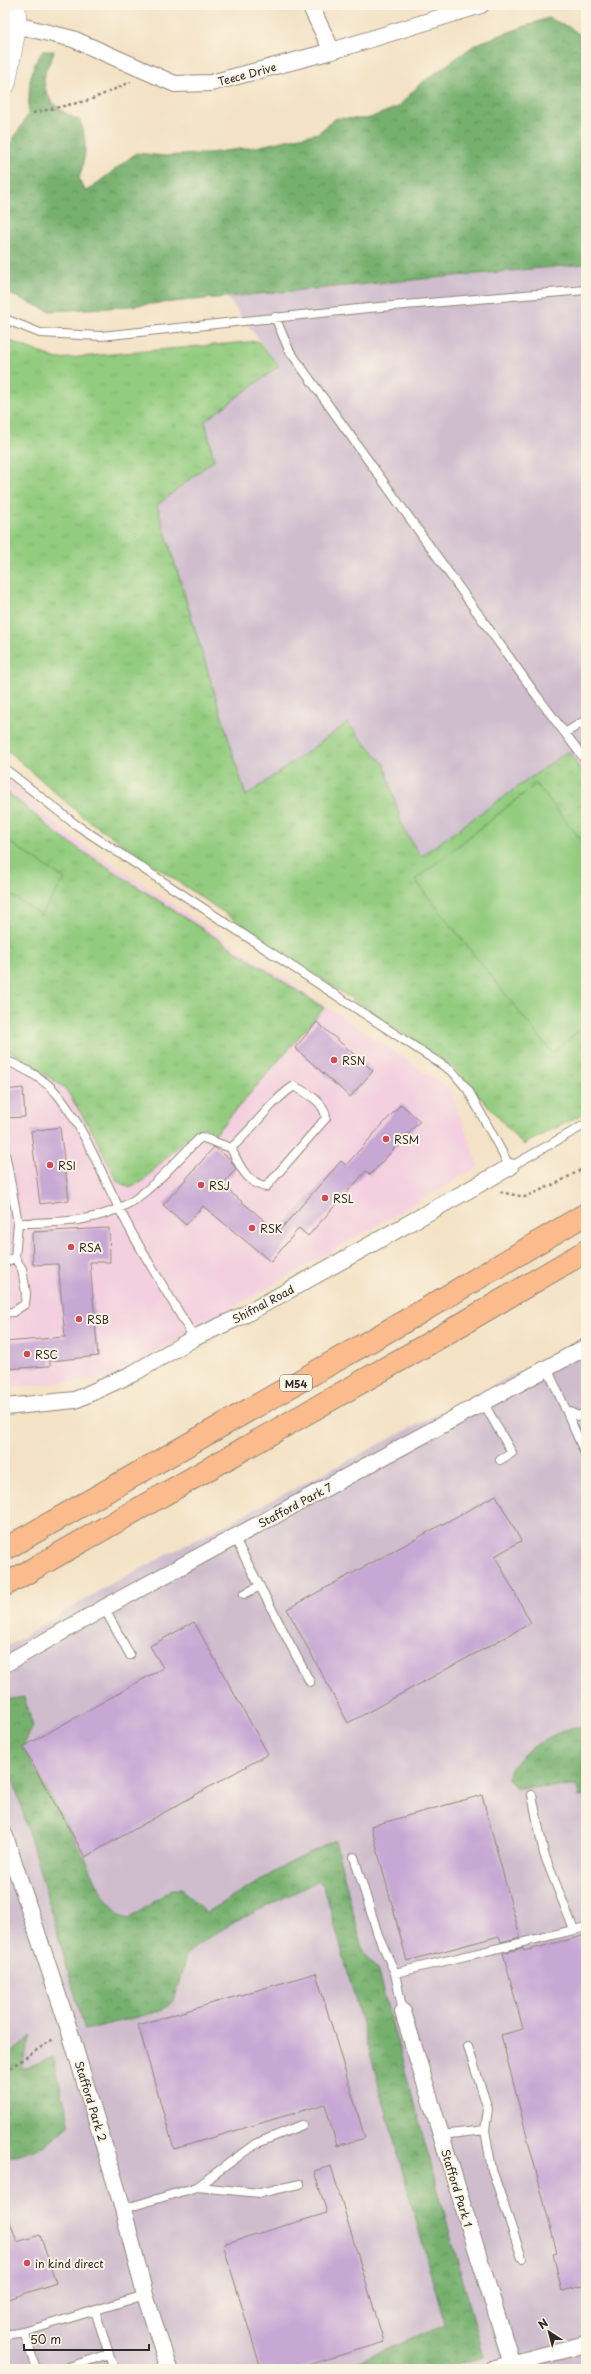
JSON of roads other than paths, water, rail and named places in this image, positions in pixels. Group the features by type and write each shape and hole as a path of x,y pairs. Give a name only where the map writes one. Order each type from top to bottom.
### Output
{"highway":[{"name":"M54","path":"5,1549 414,1316 586,1214"},
{"path":"5,1585 428,1344 586,1251"}],"street":[{"path":"5,84 16,25 15,5"},
{"path":"310,5 332,51"},
{"name":"Teece Drive","path":"16,25 73,39 143,72 175,84 210,83 332,51 481,5"},
{"name":"Shifnal Road","path":"5,1407 75,1400 132,1374 194,1338 246,1314 510,1167"},
{"name":"Stafford Park 7","path":"5,1664 234,1537 586,1347"},
{"name":"Stafford Park 2","path":"5,1836 69,2029 169,2369"},
{"name":"Stafford Park 1","path":"403,2012 512,2364"},
{"path":"492,2369 586,2344"}],"lane":[{"path":"5,319 40,333 101,336 275,317 586,290"},
{"path":"275,317 289,350 586,761"},
{"path":"565,733 586,720"},
{"path":"5,769 75,824 453,1072 468,1090 510,1167 586,1124"},
{"path":"5,1060 25,1069 57,1094 72,1115 119,1208 194,1338"},
{"path":"18,1223 93,1219 128,1205 143,1194 201,1137 231,1148 238,1162 252,1181 258,1186 266,1186 326,1118 326,1110 310,1094 294,1086 272,1106 248,1133 231,1148"},
{"path":"5,1153 8,1191 18,1223 15,1258 22,1269 26,1293 25,1304 13,1312 5,1312"},
{"path":"5,1262 15,1258"},
{"path":"547,1368 586,1456"},
{"path":"483,1402 512,1453 500,1460"},
{"path":"566,1410 578,1416 586,1412"},
{"path":"234,1537 310,1682"},
{"path":"244,1594 260,1586"},
{"path":"104,1608 130,1656"},
{"path":"532,1795 544,1854 574,1930"},
{"path":"354,1857 378,1935 395,1973 403,2012"},
{"path":"395,1973 586,1927"},
{"path":"468,2047 488,2109 485,2130 492,2170 522,2258"},
{"path":"123,2209 196,2187 255,2144 302,2125"},
{"path":"441,2135 485,2130"},
{"path":"196,2187 260,2193 300,2184"},
{"path":"5,2335 24,2332 146,2295"},
{"path":"95,2311 114,2369"},
{"path":"24,2332 36,2369"},
{"path":"63,2369 109,2354"}],"place":[{"name":"RSN","path":"334,1060"},
{"name":"RSM","path":"386,1139"},
{"name":"RSI","path":"50,1165"},
{"name":"RSJ","path":"201,1185"},
{"name":"RSL","path":"325,1198"},
{"name":"RSK","path":"252,1228"},
{"name":"RSA","path":"71,1247"},
{"name":"RSB","path":"79,1319"},
{"name":"RSC","path":"27,1354"},
{"name":"in kind direct","path":"27,2263"}]}
